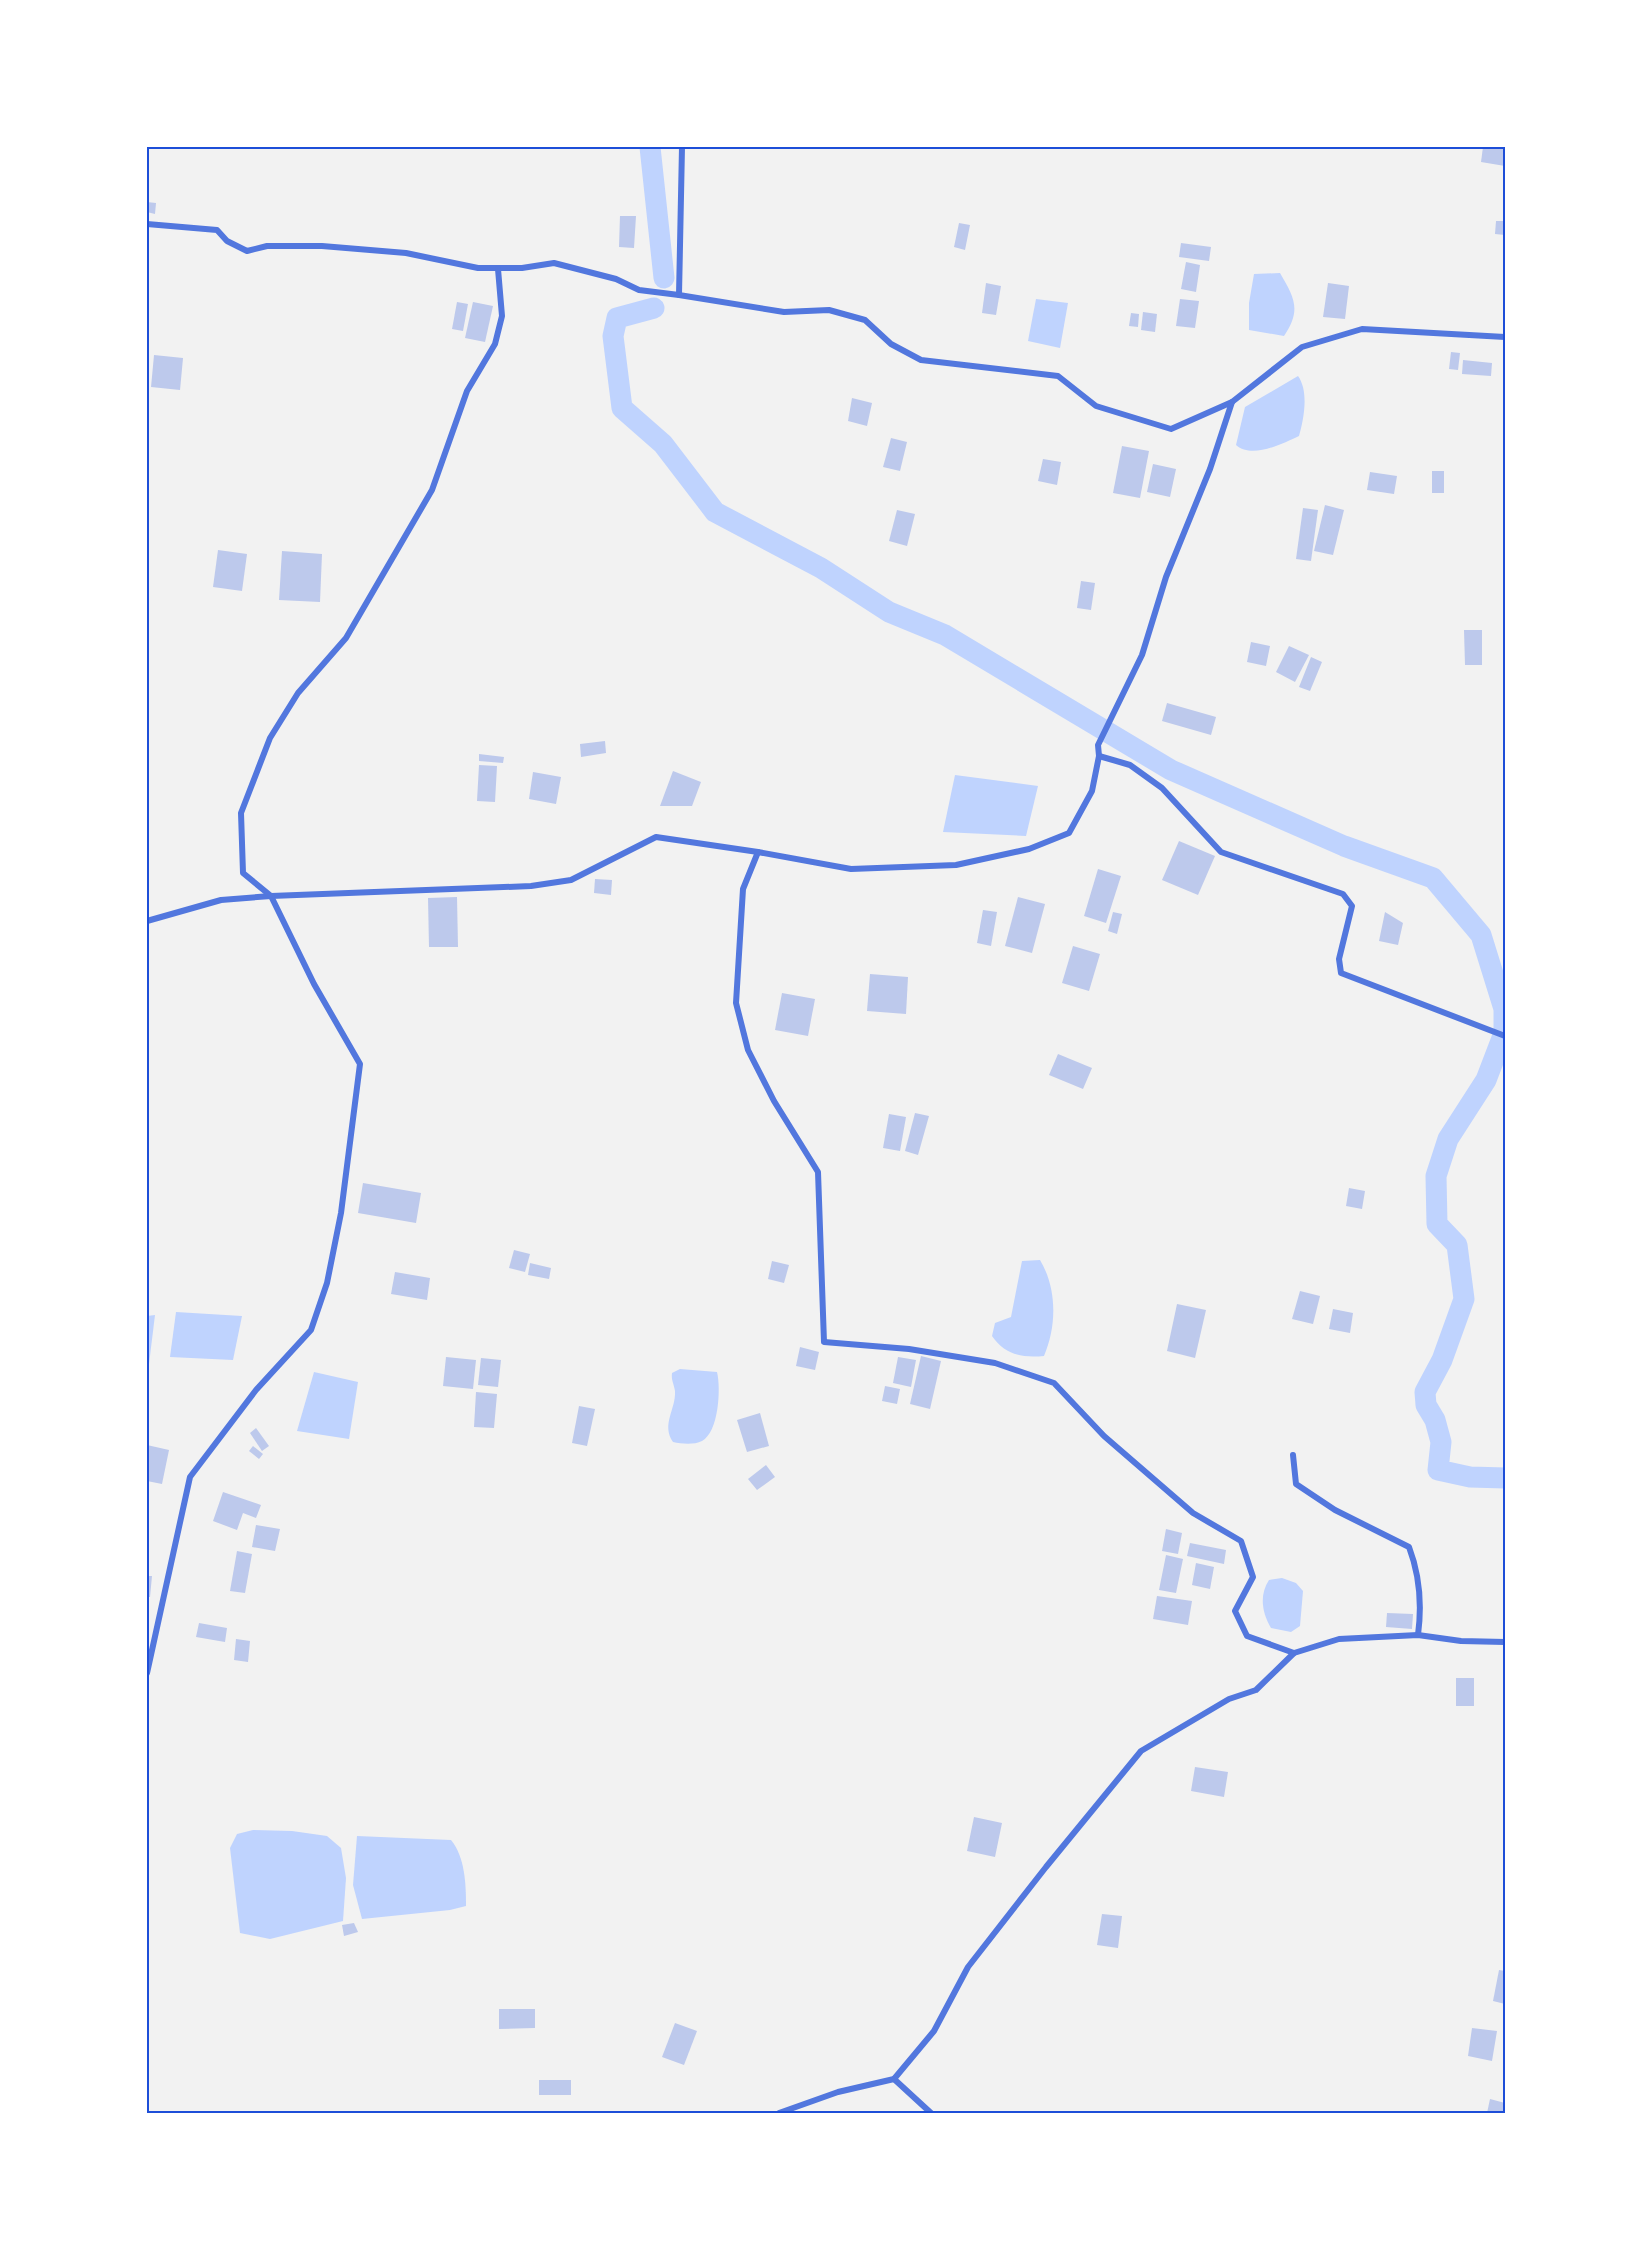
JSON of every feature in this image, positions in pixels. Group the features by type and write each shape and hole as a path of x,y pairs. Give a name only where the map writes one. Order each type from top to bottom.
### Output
{"street":[{"path":"679,295 682,147"},
{"path":"147,224 217,230 227,241 247,251 267,246 322,246 406,253 439,262 498,269 554,263 616,279 639,290 784,312 829,310 865,320 891,344 921,360 1058,376 1096,406 1171,429 1232,402 1302,347 1362,329 1505,337"},
{"path":"147,1673 190,1477 255,1390 311,1330 327,1283 341,1214 360,1064 314,984 271,896 243,873 241,813 270,738 298,693 346,638 432,490 467,391 495,344 502,316 498,269"},
{"path":"147,921 221,900 531,886 571,880 656,837 851,869 956,865 1029,849 1069,833 1092,790 1099,756 1098,745 1142,655 1166,577 1210,469 1232,402"},
{"path":"1099,756 1131,765 1162,788 1221,852 1343,894 1352,906 1339,959 1341,973 1505,1036"},
{"path":"758,852 743,889 736,1003 748,1050 774,1101 818,1172 825,1342 909,1349 994,1363 1054,1383 1104,1436 1193,1513 1241,1541 1253,1576 1235,1611 1247,1636 1294,1653"},
{"path":"1293,1455 1296,1484 1335,1510 1409,1547 1416,1568 1421,1614 1418,1635"},
{"path":"779,2113 838,2092 894,2079 934,2031 968,1967 1141,1751 1229,1699 1256,1690 1294,1653 1339,1639 1418,1635 1461,1641 1505,1641"},
{"path":"894,2079 931,2113"}],"water":[{"path":"1280,273 1294,304 1290,327 1284,336 1249,330 1249,303 1254,274"},
{"path":"1036,299 1068,303 1060,348 1028,341"},
{"path":"1298,376 1304,389 1304,414 1299,436 1267,449 1250,451 1236,445 1245,407"},
{"path":"955,775 1038,786 1026,836 943,832"},
{"path":"1040,1260 1046,1271 1052,1295 1051,1332 1044,1356 1021,1356 1008,1351 992,1336 995,1323 1011,1317 1022,1261"},
{"path":"176,1312 242,1316 233,1360 170,1357"},
{"path":"155,1315 149,1364 147,1364 147,1316"},
{"path":"680,1369 717,1372 719,1388 712,1429 702,1441 695,1443 673,1442 668,1429 675,1398 672,1373"},
{"path":"314,1372 358,1382 349,1439 297,1431"},
{"path":"1282,1578 1296,1583 1303,1591 1300,1626 1291,1632 1271,1628 1264,1610 1264,1592 1269,1580"},
{"path":"253,1830 292,1831 327,1836 341,1848 346,1878 343,1921 270,1939 240,1933 230,1848 237,1834"},
{"path":"357,1836 451,1840 462,1863 466,1906 450,1910 362,1919 353,1885"}],"building":[{"path":"1483,147 1505,147 1505,166 1481,162"},
{"path":"147,202 156,203 155,214 147,212"},
{"path":"620,216 636,216 634,248 619,247"},
{"path":"1496,221 1505,221 1505,235 1495,234"},
{"path":"959,223 970,225 965,250 954,247"},
{"path":"1181,243 1211,247 1209,261 1179,257"},
{"path":"1186,262 1200,265 1196,292 1181,289"},
{"path":"986,283 1001,286 996,315 982,313"},
{"path":"1328,283 1349,286 1345,319 1323,317"},
{"path":"1180,299 1199,301 1195,328 1176,326"},
{"path":"457,302 468,304 463,331 452,329"},
{"path":"473,302 493,306 485,342 465,338"},
{"path":"1143,312 1157,314 1155,332 1141,330"},
{"path":"1131,313 1139,314 1138,327 1129,326"},
{"path":"1451,352 1460,353 1458,370 1449,369"},
{"path":"154,355 183,358 180,390 151,387"},
{"path":"1463,360 1492,363 1491,376 1462,374"},
{"path":"852,398 872,403 867,426 848,421"},
{"path":"891,438 907,442 900,471 883,467"},
{"path":"1122,446 1149,451 1140,498 1113,493"},
{"path":"1043,459 1061,462 1057,485 1038,481"},
{"path":"1153,464 1176,469 1170,497 1147,492"},
{"path":"1432,471 1444,471 1444,493 1432,493"},
{"path":"1370,472 1397,476 1394,494 1367,490"},
{"path":"1325,505 1344,510 1333,555 1314,551"},
{"path":"1303,508 1318,510 1311,561 1296,559"},
{"path":"897,510 915,514 907,546 889,541"},
{"path":"218,550 247,554 242,591 213,587"},
{"path":"282,551 322,554 320,602 279,600"},
{"path":"1081,581 1095,583 1091,610 1077,608"},
{"path":"1464,630 1482,630 1482,665 1465,665"},
{"path":"1251,642 1270,646 1266,666 1247,662"},
{"path":"1289,646 1309,655 1295,682 1276,672"},
{"path":"1311,657 1322,662 1310,691 1299,687"},
{"path":"1167,703 1216,717 1211,735 1162,721"},
{"path":"605,741 606,753 581,757 580,744"},
{"path":"479,754 504,757 503,763 479,761"},
{"path":"479,765 497,766 495,802 477,801"},
{"path":"673,771 701,782 692,806 660,806"},
{"path":"533,772 561,777 556,804 529,799"},
{"path":"1179,841 1215,856 1198,895 1162,880"},
{"path":"1098,869 1121,876 1106,923 1084,916"},
{"path":"595,879 612,880 611,895 594,893"},
{"path":"457,897 458,947 429,947 428,898"},
{"path":"1018,897 1045,904 1032,953 1005,946"},
{"path":"983,910 997,912 991,946 977,943"},
{"path":"1113,912 1122,914 1117,934 1108,931"},
{"path":"1385,912 1403,923 1398,945 1379,941"},
{"path":"1073,946 1100,954 1089,991 1062,983"},
{"path":"870,974 908,977 906,1014 867,1011"},
{"path":"782,993 815,999 808,1036 775,1030"},
{"path":"1058,1054 1092,1068 1083,1089 1049,1075"},
{"path":"915,1113 929,1116 918,1155 905,1151"},
{"path":"889,1114 906,1117 900,1151 883,1148"},
{"path":"363,1183 421,1193 416,1223 358,1213"},
{"path":"1349,1188 1365,1191 1362,1209 1346,1206"},
{"path":"514,1250 530,1254 525,1272 509,1268"},
{"path":"772,1261 789,1265 784,1283 768,1279"},
{"path":"530,1263 551,1268 549,1279 528,1275"},
{"path":"395,1272 430,1278 427,1300 391,1294"},
{"path":"1300,1291 1320,1296 1313,1324 1292,1319"},
{"path":"1177,1304 1206,1310 1195,1358 1167,1351"},
{"path":"1333,1309 1353,1313 1350,1333 1329,1329"},
{"path":"800,1347 819,1352 815,1370 796,1366"},
{"path":"921,1356 941,1361 930,1409 910,1404"},
{"path":"446,1357 476,1360 473,1389 443,1386"},
{"path":"898,1357 916,1360 911,1387 893,1383"},
{"path":"481,1358 501,1360 498,1387 478,1385"},
{"path":"885,1386 900,1389 897,1404 882,1401"},
{"path":"476,1392 497,1394 494,1428 474,1427"},
{"path":"579,1406 595,1409 587,1446 572,1443"},
{"path":"760,1413 769,1446 747,1452 737,1420"},
{"path":"256,1428 269,1446 262,1451 250,1433"},
{"path":"147,1445 169,1450 162,1484 147,1481"},
{"path":"253,1446 263,1454 259,1459 249,1451"},
{"path":"766,1465 775,1477 757,1490 748,1479"},
{"path":"223,1492 261,1505 256,1518 243,1513 237,1530 213,1521"},
{"path":"256,1525 280,1529 275,1551 252,1547"},
{"path":"1166,1529 1182,1533 1178,1554 1162,1551"},
{"path":"1190,1543 1226,1550 1224,1564 1187,1556"},
{"path":"237,1551 252,1554 245,1593 230,1591"},
{"path":"1166,1555 1183,1559 1176,1593 1159,1590"},
{"path":"1196,1563 1214,1567 1210,1589 1192,1585"},
{"path":"147,1576 152,1576 150,1597 147,1597"},
{"path":"1157,1596 1192,1601 1188,1625 1153,1619"},
{"path":"1387,1613 1413,1614 1412,1629 1386,1627"},
{"path":"199,1623 227,1628 225,1642 196,1637"},
{"path":"236,1639 250,1641 248,1662 234,1660"},
{"path":"1456,1678 1474,1678 1474,1706 1456,1706"},
{"path":"1195,1767 1228,1772 1224,1797 1191,1791"},
{"path":"974,1817 1002,1823 995,1857 967,1851"},
{"path":"1102,1914 1122,1916 1118,1948 1097,1945"},
{"path":"354,1923 358,1932 344,1936 342,1925"},
{"path":"1499,1970 1505,1971 1505,2004 1493,2001"},
{"path":"499,2009 535,2009 535,2028 499,2029"},
{"path":"675,2023 697,2031 684,2065 662,2057"},
{"path":"1472,2028 1497,2031 1492,2061 1468,2056"},
{"path":"539,2080 571,2080 571,2095 539,2095"},
{"path":"1490,2099 1505,2103 1505,2113 1487,2113"}],"waterway":[{"path":"650,147 664,278"},
{"path":"654,308 617,318 613,336 622,408 663,444 715,512 821,568 889,612 945,635 1171,770 1344,846 1433,878 1481,935 1504,1009 1504,1033 1486,1080 1448,1139 1436,1176 1437,1224 1457,1245 1464,1299 1442,1360 1425,1392 1426,1405 1435,1420 1441,1442 1438,1470 1470,1477 1505,1478"}]}
